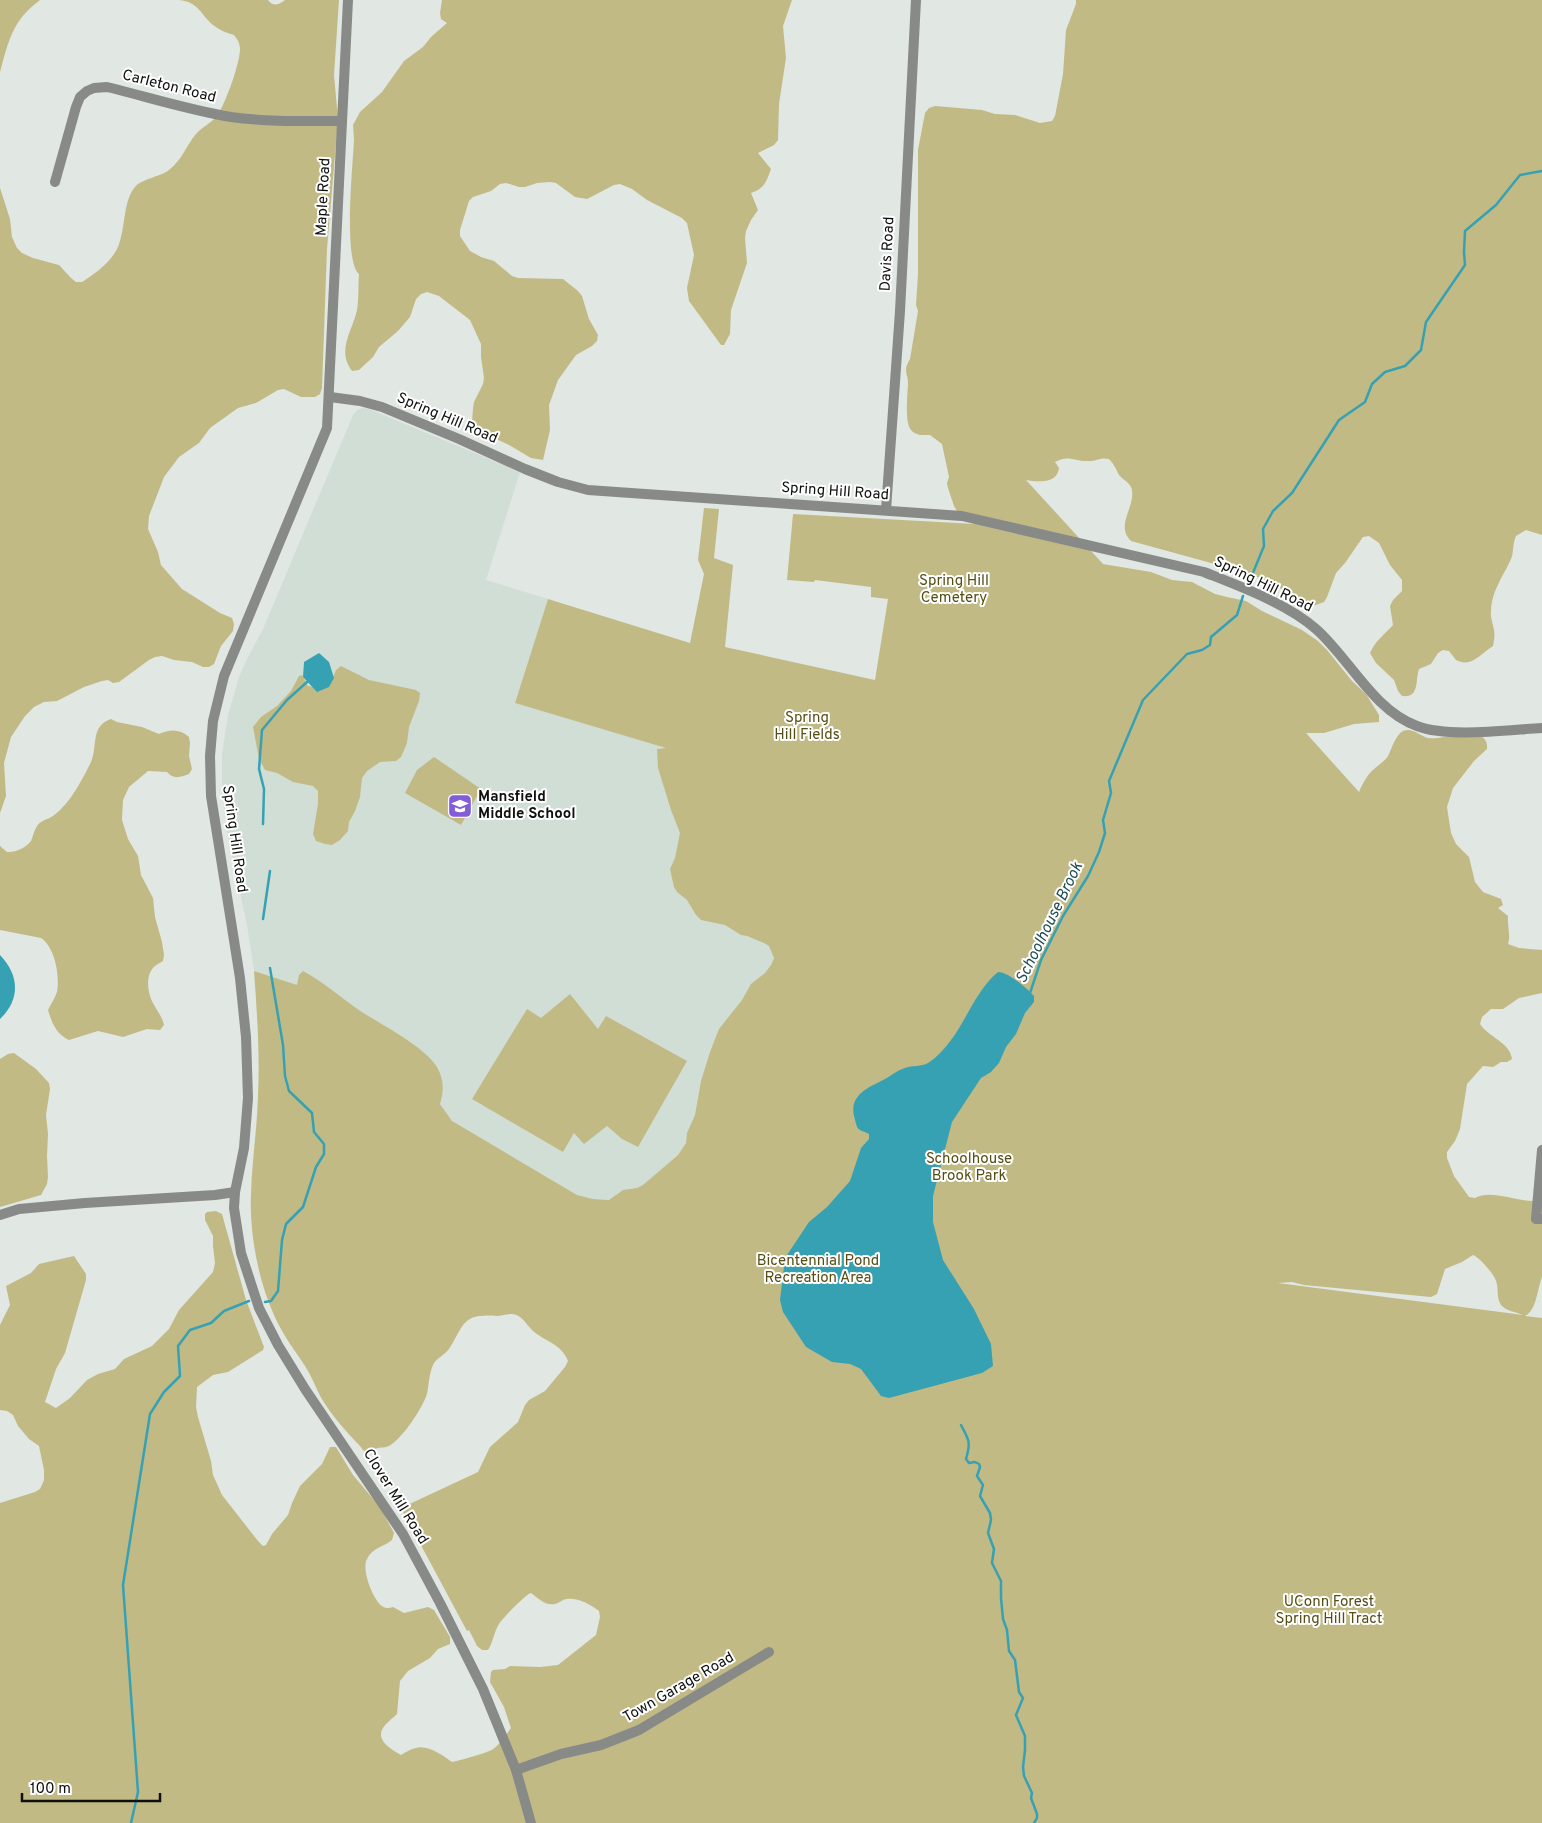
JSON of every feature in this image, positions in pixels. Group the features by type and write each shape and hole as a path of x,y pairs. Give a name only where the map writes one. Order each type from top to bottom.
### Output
{"street":[{"name":"Maple Road","path":"330,397 331,321 348,0"},
{"name":"Davis Road","path":"886,510 900,301 916,0"},
{"name":"Carleton Road","path":"55,182 76,108 84,93 94,88 107,87 232,117 342,121"},
{"name":"Spring Hill Road","path":"235,1192 244,1148 248,1098 246,1037 240,978 210,796 210,756 213,721 224,676 327,428 330,397 360,401 382,407 525,469 558,482 588,490 962,516 1204,572 1293,612 1315,627 1331,643 1377,698 1398,716 1416,726 1443,732 1542,728"},
{"path":"1539,1219 1542,1150"},
{"path":"0,1215 19,1209 235,1192"},
{"name":"Clover Mill Road","path":"235,1192 234,1208 241,1253 259,1308 278,1345 305,1389 403,1534 440,1603 483,1689 516,1770 531,1823"},
{"name":"Town Garage Road","path":"516,1770 560,1754 601,1745 639,1730 769,1652"}],"shaded area":[{"name":"Mansfield Middle School","path":"363,408 520,472 486,580 548,599 515,703 703,758 698,794 778,934 773,961 696,1125 682,1150 645,1187 610,1200 593,1199 577,1195 458,1126 448,1117 437,1098 276,978 254,971 247,925 228,836 222,794 222,754 228,715 239,677 263,629 353,415 357,410"}],"green space":[{"path":"0,0 40,0 17,24 9,41 0,72"},
{"path":"179,0 268,0 272,4 276,4 285,0 339,0 334,75 338,119 327,249 322,388 320,394 315,397 301,397 284,389 278,390 256,403 238,408 210,428 199,443 179,457 164,477 149,516 148,529 158,552 161,565 182,589 220,613 232,618 234,624 233,631 221,646 214,664 209,667 203,667 192,662 174,660 162,656 155,657 119,682 102,681 84,687 57,701 44,702 34,707 25,716 11,737 4,763 6,796 0,813 0,188 10,219 12,237 17,248 22,253 59,265 76,282 82,282 110,260 118,248 131,192 138,184 169,170 181,157 196,134 216,117 228,94 238,64 240,47 234,35 213,25 191,3"},
{"path":"442,0 792,0 783,26 786,58 779,104 778,140 774,145 758,153 771,169 764,184 751,193 758,210 746,231 747,263 731,310 730,334 724,345 721,345 689,301 687,288 694,255 687,223 682,218 647,200 632,189 620,184 614,185 587,199 575,197 556,183 537,183 519,187 506,183 500,184 491,191 473,197 469,201 460,236 470,251 494,261 512,276 518,278 563,279 582,296 589,319 598,335 597,341 576,355 558,380 549,405 550,430 543,460 531,458 475,429 472,422 474,402 484,378 481,344 470,320 439,296 427,292 421,294 416,299 410,317 398,331 379,347 373,357 359,370 352,371 345,355 347,340 357,310 359,274 354,265 351,251 350,232 353,125 360,112 382,92 404,61 423,47 447,23 441,19"},
{"path":"1076,0 1542,0 1542,535 1526,530 1516,536 1512,557 1496,590 1492,603 1493,646 1476,659 1467,662 1456,660 1449,651 1443,650 1438,653 1431,664 1419,669 1414,692 1408,696 1402,696 1394,680 1376,663 1370,653 1372,648 1393,625 1390,606 1402,591 1402,580 1390,565 1379,543 1369,536 1363,537 1336,573 1324,602 1313,606 1251,574 1131,541 1125,529 1125,523 1131,503 1132,490 1129,483 1119,475 1109,459 1084,461 1068,458 1060,460 1055,462 1059,468 1055,477 1046,481 1026,480 1103,564 1151,572 1172,580 1192,582 1215,594 1246,601 1262,611 1302,630 1318,641 1352,681 1366,694 1379,715 1379,722 1354,724 1324,733 1306,733 1359,792 1369,775 1388,756 1396,738 1403,731 1410,730 1428,738 1473,734 1481,736 1486,741 1487,749 1474,761 1453,788 1447,807 1451,833 1456,844 1469,857 1475,882 1483,892 1501,899 1503,905 1498,908 1508,916 1508,944 1519,948 1542,950 1542,993 1519,998 1503,1009 1491,1009 1482,1017 1480,1024 1507,1048 1512,1059 1507,1062 1501,1062 1493,1067 1483,1066 1467,1084 1460,1129 1455,1141 1447,1152 1447,1158 1454,1176 1469,1197 1475,1198 1482,1195 1490,1195 1534,1201 1542,1200 1542,1277 1532,1309 1525,1316 1542,1318 1542,1823 0,1823 0,1503 40,1489 44,1480 44,1470 39,1446 29,1439 18,1426 13,1415 7,1411 0,1410 0,1325 10,1305 6,1286 31,1273 39,1264 74,1256 86,1274 86,1280 65,1353 56,1369 45,1402 56,1408 70,1398 87,1380 98,1374 115,1369 124,1359 152,1346 169,1329 179,1310 213,1272 215,1263 213,1236 205,1220 205,1214 216,1211 222,1214 246,1300 264,1347 263,1350 228,1372 213,1375 197,1387 196,1407 213,1475 222,1495 263,1546 266,1545 272,1534 288,1515 300,1486 322,1464 330,1447 336,1447 353,1475 380,1507 394,1533 392,1540 372,1552 367,1559 367,1577 375,1598 383,1607 393,1607 404,1613 428,1607 434,1610 450,1637 450,1644 438,1649 430,1658 408,1671 400,1681 397,1714 384,1726 381,1737 386,1744 401,1755 420,1747 435,1751 452,1762 496,1747 511,1728 504,1707 490,1682 491,1672 510,1666 540,1667 558,1665 596,1635 600,1617 599,1611 592,1606 579,1600 570,1599 565,1599 555,1604 548,1604 531,1593 519,1602 501,1621 488,1650 482,1650 477,1646 469,1630 467,1631 401,1508 478,1472 490,1447 518,1422 529,1400 545,1391 565,1367 568,1361 561,1350 537,1334 521,1317 515,1314 477,1316 471,1319 462,1327 447,1351 434,1363 427,1394 416,1415 400,1437 389,1446 364,1451 327,1407 308,1371 281,1329 267,1298 262,1281 257,1263 252,1228 252,1182 259,1080 254,971 297,985 299,975 303,971 356,1008 411,1042 437,1067 443,1085 440,1104 452,1121 577,1195 609,1200 623,1190 643,1185 678,1155 686,1143 687,1133 695,1115 701,1081 719,1029 742,1000 751,984 765,973 774,958 769,946 764,943 741,935 725,925 701,920 687,900 674,887 670,869 675,858 680,833 658,768 657,749 666,748 515,703 548,599 690,643 704,574 698,560 704,508 719,509 714,558 733,565 725,647 875,680 888,599 871,597 871,587 815,580 814,582 787,580 793,514 975,524 957,511 954,506 947,483 949,477 942,444 930,435 920,435 913,432 908,420 906,369 910,359 918,311 916,305 918,274 918,150 925,113 929,108 935,106 1015,115 1040,123 1052,121 1055,116 1063,74 1066,30","holes":["1473,1255 1495,1278 1501,1305 1508,1310 1523,1315 1278,1283 1292,1282 1304,1285 1431,1297 1437,1294 1445,1269"]},
{"path":"341,666 369,680 416,690 420,693 419,701 409,727 407,743 401,757 396,761 380,762 367,771 362,778 360,797 349,822 348,831 340,840 332,845 316,841 313,834 318,804 318,791 313,786 293,782 277,773 265,770 259,759 253,727 261,717 277,706 291,691 299,676 302,675 308,686 318,688 331,683 336,670"},
{"path":"111,719 142,727 159,734 175,731 182,732 189,737 189,756 192,769 189,774 175,777 167,772 148,771 129,787 123,800 122,820 128,839 138,856 141,875 153,898 155,917 162,942 163,961 150,972 148,986 151,999 164,1025 160,1030 147,1029 123,1037 98,1031 69,1040 55,1028 48,1010 57,992 58,985 57,970 50,948 41,938 0,930 0,846 7,852 14,852 24,847 31,841 39,824 53,816 65,805 91,762 97,731 104,722"},
{"path":"434,757 481,789 461,825 405,793 417,770"},
{"path":"570,994 598,1029 606,1016 687,1061 638,1147 622,1139 607,1126 584,1144 574,1133 563,1152 472,1099 527,1009 541,1018"},
{"path":"14,1053 36,1069 49,1083 50,1089 46,1115 48,1177 47,1184 41,1195 0,1207 0,1059"}],"water":[{"path":"319,653 329,662 334,678 329,687 317,692 303,677 304,662"},
{"path":"0,955 11,971 15,988 11,1004 7,1012 0,1019"},
{"path":"998,972 1012,977 1022,985 1034,996 1034,1002 1025,1013 1016,1034 1006,1047 999,1063 991,1072 981,1078 952,1122 933,1196 933,1222 943,1260 974,1309 991,1344 993,1366 982,1373 889,1398 881,1396 861,1369 850,1364 832,1362 806,1347 783,1312 780,1300 785,1258 809,1222 827,1207 850,1181 861,1148 869,1139 869,1134 858,1128 855,1121 853,1108 858,1097 867,1088 900,1070 930,1062 950,1042 975,1000 989,980"}],"waterway":[{"name":"Schoolhouse Brook","path":"1250,580 1264,546 1263,529 1273,511 1292,493 1339,420 1365,402 1372,384 1385,372 1405,366 1421,350 1426,322 1465,265 1465,231 1496,205 1520,175 1542,171"},
{"name":"Schoolhouse Brook","path":"1030,993 1041,960 1063,916 1088,876 1099,852 1105,833 1103,820 1111,793 1109,781 1143,700 1187,654 1202,650 1210,645 1211,637 1237,615 1243,596"},
{"path":"263,824 264,789 259,769 262,730 287,700 307,682"},
{"path":"263,919 270,871"},
{"path":"265,1302 271,1301 278,1291 282,1240 286,1224 303,1207 316,1167 324,1154 324,1144 314,1132 312,1113 289,1091 285,1076 283,1045 270,968"},
{"path":"131,1823 138,1792 123,1585 150,1414 164,1392 180,1376 178,1346 190,1330 211,1323 224,1311 249,1301"},
{"name":"Schoolhouse Brook","path":"961,1425 968,1441 966,1459 969,1463 975,1462 979,1464 977,1476 983,1485 980,1496 990,1513 991,1520 988,1533 994,1549 992,1563 1001,1581 1003,1619 1007,1630 1009,1651 1015,1660 1019,1692 1023,1698 1016,1715 1025,1736 1023,1767 1024,1776 1032,1793 1031,1798 1037,1814 1034,1823"}],"place":[{"name":"Mansfield Middle School","path":"460,806"}],"park label":[{"name":"Spring Hill Cemetery","path":"954,590"},
{"name":"Spring Hill Fields","path":"807,726"},
{"name":"Schoolhouse Brook Park","path":"969,1168"},
{"name":"Bicentennial Pond Recreation Area","path":"818,1270"},
{"name":"UConn Forest Spring Hill Tract","path":"1329,1610"}]}
